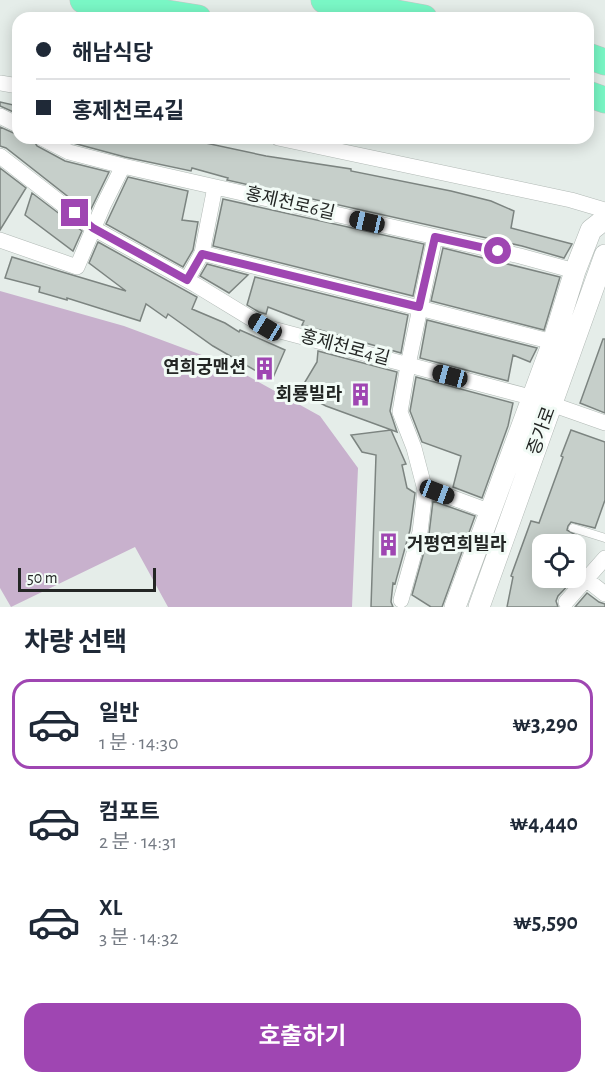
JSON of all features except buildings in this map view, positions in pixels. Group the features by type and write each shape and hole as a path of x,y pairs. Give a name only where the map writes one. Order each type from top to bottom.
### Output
{"highway":[{"path":"82,0 159,12"},
{"path":"324,0 391,12"}],"main road":[{"name":"증가로","path":"479,607 542,401 554,342 574,271 591,230 605,219"},
{"name":"증가로","path":"455,607 491,513 605,255"}],"street":[{"name":"홍제천로6길","path":"54,144 69,152 123,166 574,271"},
{"path":"306,144 571,200 605,210"},
{"name":"홍제천로4길","path":"0,156 93,228 187,280 265,327 542,401 605,423"},
{"path":"0,240 76,267 123,166"},
{"path":"187,280 202,254 215,187"},
{"name":"홍제천로4길","path":"425,490 416,456 400,412 419,307 435,237"},
{"path":"202,254 554,342"},
{"path":"401,600 420,532 425,490 437,492 491,513"},
{"path":"605,558 586,579 605,594"},
{"path":"566,602 578,588"}],"lane":[{"path":"573,528 605,538"}],"shaded area":[{"path":"0,291 124,326 226,364 320,416 358,468 352,607 168,607 135,547 11,607 0,588"}],"pier":[{"path":"0,0 380,0 440,12 46,12 0,6"},
{"path":"594,50 605,53 605,124 594,120"}],"place":[{"name":"연희궁맨션","path":"264,368"},
{"name":"회룡빌라","path":"360,395"},
{"name":"거평연희빌라","path":"389,545"}],"route":[{"path":"75,213 93,228 187,280 202,254 419,307 435,237 498,251"}]}
